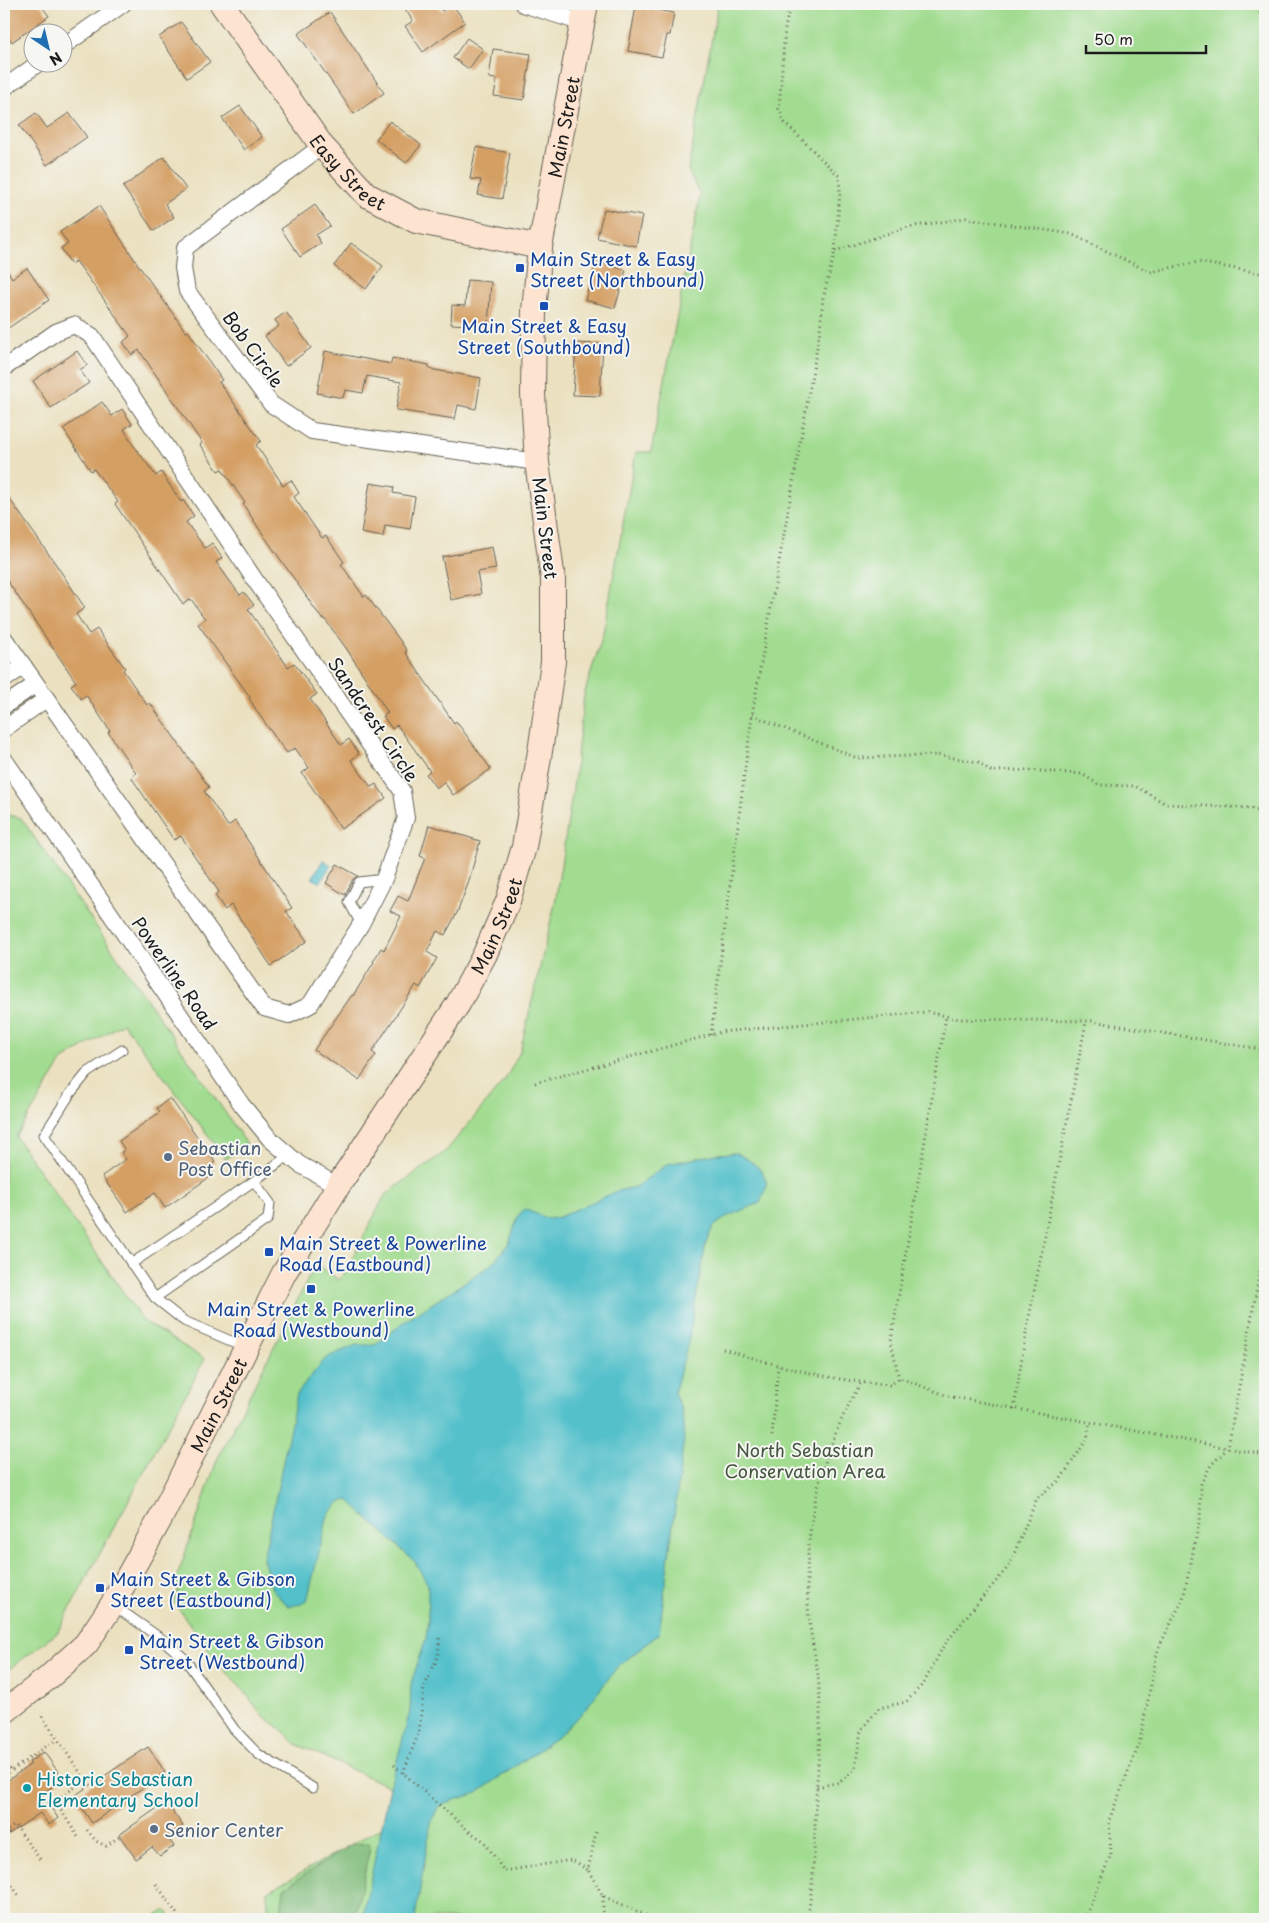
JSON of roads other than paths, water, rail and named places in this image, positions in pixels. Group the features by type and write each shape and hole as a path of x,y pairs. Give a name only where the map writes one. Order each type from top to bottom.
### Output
{"street":[{"path":"72,40 123,4"},
{"name":"Easy Street","path":"222,4 322,146 367,194 416,221 540,247"},
{"path":"523,4 584,13"},
{"name":"Main Street","path":"4,1712 48,1678 86,1644 112,1605 159,1522 284,1274 338,1186 458,1004 485,954 508,901 524,847 541,745 552,662 553,580 537,462 533,394 534,311 540,247 584,13"},
{"path":"4,87 26,72"},
{"name":"Bob Circle","path":"322,146 185,248 183,268 187,292 271,404 312,431 537,462"},
{"name":"Sandcrest Circle","path":"4,368 56,332 74,325 92,336 257,583 402,791 406,818 384,879 361,924 310,1005 289,1016 264,1008 4,638"},
{"path":"4,680 24,666"},
{"path":"4,706 36,684"},
{"path":"4,729 46,699"},
{"name":"Powerline Road","path":"4,759 242,1105 270,1139 300,1164 338,1186"}],"lane":[{"path":"122,1050 87,1073 70,1094 44,1135 155,1298 184,1321 246,1347"},
{"path":"131,1264 254,1181 289,1155"},
{"path":"155,1298 268,1219 270,1203 254,1181"},
{"path":"112,1605 163,1640 185,1660 234,1729 258,1754 313,1788"}],"water":[{"path":"323,860 331,865 320,883 312,878"},
{"path":"736,1153 757,1166 764,1176 766,1187 760,1203 728,1216 713,1227 706,1243 688,1343 674,1394 682,1411 684,1438 659,1634 617,1667 584,1711 556,1738 477,1793 438,1807 431,1823 415,1919 362,1919 390,1787 410,1711 411,1683 426,1638 428,1585 415,1562 348,1500 340,1502 328,1515 307,1601 289,1607 272,1589 263,1559 297,1394 322,1362 330,1356 356,1345 375,1345 404,1322 491,1265 509,1243 518,1216 524,1209 549,1219 559,1217 617,1191 635,1187 668,1164 716,1154"}],"place":[{"name":"Main Street & Easy Street (Northbound)","path":"520,268"},
{"name":"Main Street & Easy Street (Southbound)","path":"544,306"},
{"name":"Sebastian Post Office","path":"168,1157"},
{"name":"Main Street & Powerline Road (Eastbound)","path":"269,1252"},
{"name":"Main Street & Powerline Road (Westbound)","path":"311,1289"},
{"name":"Main Street & Gibson Street (Eastbound)","path":"100,1588"},
{"name":"Main Street & Gibson Street (Westbound)","path":"129,1650"},
{"name":"Historic Sebastian Elementary School","path":"27,1788"},
{"name":"Senior Center","path":"154,1829"}],"park label":[{"name":"North Sebastian Conservation Area","path":"805,1459"}]}
